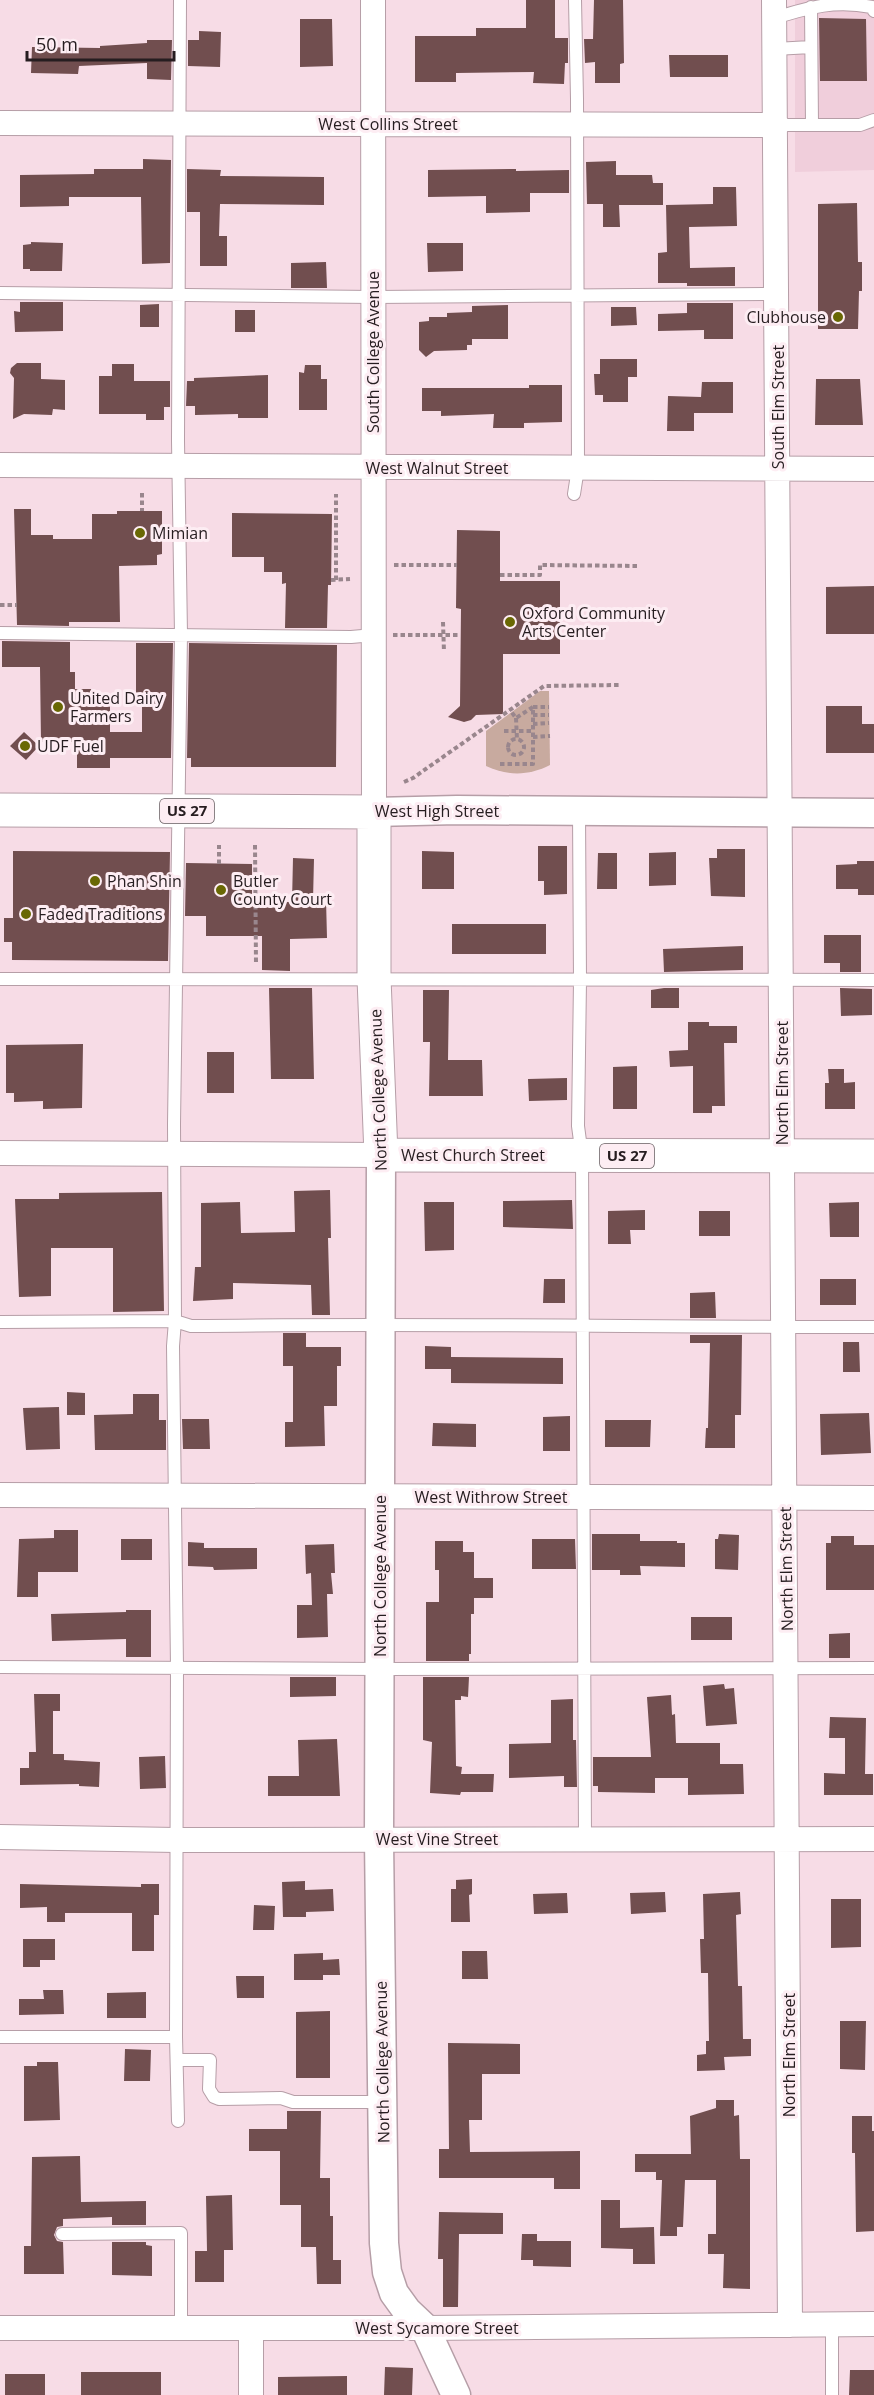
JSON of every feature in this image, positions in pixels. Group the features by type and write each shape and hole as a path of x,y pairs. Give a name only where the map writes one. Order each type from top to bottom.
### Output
{"highway":[{"name":"West High Street","path":"0,810 374,812"},
{"name":"North College Avenue","path":"374,812 375,978 381,1155"},
{"name":"West Church Street","path":"381,1155 874,1156"}],"street":[{"name":"South College Avenue","path":"373,0 374,812"},
{"name":"South Elm Street","path":"774,9 777,125 781,813"},
{"name":"West Collins Street","path":"0,123 777,125"},
{"name":"West Walnut Street","path":"0,465 874,469"},
{"name":"West High Street","path":"374,812 874,813"},
{"name":"North Elm Street","path":"781,813 790,2325"},
{"name":"West Church Street","path":"0,1153 381,1155"},
{"name":"North College Avenue","path":"381,1155 379,1839 384,2243 387,2272 394,2293 407,2311 425,2328 456,2395"},
{"name":"West Withrow Street","path":"0,1495 874,1498"},
{"name":"West Vine Street","path":"0,1837 176,1840 874,1839"},
{"name":"West Sycamore Street","path":"0,2328 425,2328 874,2324"},
{"path":"251,2328 251,2395"}],"lane":[{"path":"178,2121 176,1496 173,1346 175,1321 177,811 181,634 178,466 180,0"},
{"path":"574,494 578,468 575,0"},
{"path":"774,9 811,7 834,1 858,3 872,7 874,11"},
{"path":"811,7 812,125"},
{"path":"775,49 811,47"},
{"path":"777,125 860,125 874,120"},
{"path":"0,293 373,297 777,294"},
{"path":"0,633 351,637 374,635"},
{"path":"579,811 578,1126 582,1156 585,1838"},
{"path":"0,979 874,980"},
{"path":"0,1322 175,1321 191,1326 380,1323 582,1327 874,1327"},
{"path":"0,1667 874,1668"},
{"path":"0,2037 176,2037"},
{"path":"177,2060 210,2060 209,2089 214,2097 219,2099 281,2098 293,2102 383,2102"},
{"path":"62,2234 181,2233 181,2328"},
{"path":"832,2325 832,2395"}],"path":[{"path":"142,493 142,511"},
{"path":"336,494 334,580 350,579"},
{"path":"374,565 457,565"},
{"path":"500,576 540,575 540,565 638,566"},
{"path":"0,604 17,604"},
{"path":"443,622 444,652"},
{"path":"374,635 460,635"},
{"path":"404,782 544,686 619,685"},
{"path":"516,718 533,707 549,707"},
{"path":"500,764 533,764 533,707"},
{"path":"510,710 516,718 517,740 521,742 523,748"},
{"path":"533,715 549,715"},
{"path":"533,723 549,723"},
{"path":"504,731 533,731"},
{"path":"533,737 550,736"},
{"path":"516,755 511,753 508,747 512,740 517,740"},
{"path":"523,748 533,748"},
{"path":"516,755 523,748"},
{"path":"516,755 516,764"},
{"path":"219,845 219,864"},
{"path":"255,845 256,979"}],"shaded area":[{"path":"795,0 874,0 874,170 795,172"},
{"path":"540,691 549,691 550,765 526,773 502,772 486,766 486,731"}],"building":[{"path":"526,0 555,0 555,38 568,38 568,63 565,63 564,84 533,83 534,72 456,73 456,82 415,82 415,36 476,36 476,28 526,28"},
{"path":"594,0 623,0 624,63 620,64 620,83 595,83 595,62 585,63 584,39 593,39"},
{"path":"819,18 866,19 867,81 820,81"},
{"path":"300,19 332,19 333,66 300,67"},
{"path":"199,31 221,32 220,67 188,66 188,40 199,40"},
{"path":"147,40 172,40 171,80 147,79 147,63 79,66 78,74 31,73 32,47 100,48 100,46 147,43"},
{"path":"669,55 728,55 728,77 670,77"},
{"path":"143,159 171,160 170,263 142,264 141,197 69,197 69,206 20,207 20,175 94,174 94,169 143,169"},
{"path":"616,161 616,175 652,175 653,183 663,183 663,205 619,205 620,227 603,227 603,204 587,204 586,162"},
{"path":"187,169 221,170 220,176 324,177 324,205 220,204 219,236 227,236 227,266 200,266 200,212 187,212"},
{"path":"516,169 516,171 569,170 569,193 530,193 530,212 486,213 486,196 428,197 428,170"},
{"path":"713,187 736,187 737,226 689,227 690,268 735,267 735,286 687,286 687,283 658,283 658,253 667,252 666,205 713,204"},
{"path":"857,203 858,262 862,262 858,329 818,329 818,204"},
{"path":"31,242 63,243 62,271 23,269 23,245 31,244"},
{"path":"427,243 463,243 463,271 428,272"},
{"path":"326,262 327,288 291,288 291,263"},
{"path":"20,302 63,302 63,331 15,332 14,311 20,312"},
{"path":"687,303 733,303 733,339 704,339 704,330 658,331 658,314 687,313"},
{"path":"159,304 159,327 140,327 140,305"},
{"path":"508,305 508,339 472,339 472,345 467,345 467,350 434,351 426,357 419,350 419,322 429,321 429,317 447,317 447,313 472,312 472,306"},
{"path":"611,307 636,307 637,325 611,326"},
{"path":"235,310 255,310 255,332 235,332"},
{"path":"600,359 637,359 637,377 628,377 628,402 603,402 603,395 595,395 594,374 600,374"},
{"path":"17,363 41,363 41,379 65,380 65,410 53,409 52,415 24,414 13,419 14,378 10,373 11,368"},
{"path":"112,364 134,364 134,381 170,381 170,407 164,407 164,420 146,420 146,414 99,414 99,376 112,376"},
{"path":"305,365 321,365 321,379 327,379 327,410 299,410 299,372 304,373"},
{"path":"268,375 268,418 238,418 238,414 195,415 195,406 186,406 187,381 194,381 194,378"},
{"path":"816,379 860,379 863,425 815,425"},
{"path":"702,382 733,382 733,413 694,413 694,431 667,431 668,396 701,397"},
{"path":"529,385 562,385 562,422 524,423 524,428 493,428 494,414 441,416 441,411 422,411 422,388 529,388"},
{"path":"14,509 31,509 31,535 53,535 53,539 92,539 92,514 117,514 117,511 162,511 162,554 157,555 157,565 119,566 120,622 69,622 69,626 17,625"},
{"path":"232,513 332,514 331,585 328,585 327,628 285,628 286,583 282,584 282,572 264,572 264,557 232,557"},
{"name":"Oxford Community Arts Center","path":"457,530 500,531 500,581 560,581 560,654 503,654 503,714 476,715 464,722 448,717 460,706 461,609 456,608"},
{"path":"874,586 874,634 826,634 826,587"},
{"path":"2,641 70,642 70,672 75,672 75,689 91,689 92,699 110,699 110,732 142,732 142,693 136,693 136,643 173,643 171,758 110,758 110,768 77,768 77,742 41,742 40,667 2,667"},
{"path":"189,643 337,645 336,767 191,767 191,758 187,758"},
{"path":"826,706 862,706 862,724 874,724 874,753 826,753"},
{"name":"UDF Fuel","path":"24,732 39,746 26,760 10,746"},
{"path":"538,846 567,846 567,894 544,895 544,881 538,881"},
{"path":"717,849 745,849 745,897 711,896 709,858 717,858"},
{"path":"13,851 170,852 168,961 12,960 12,942 4,942 4,918 13,918"},
{"path":"422,851 454,852 454,889 422,889"},
{"path":"676,852 676,885 649,886 649,853"},
{"path":"598,853 617,853 617,889 597,889"},
{"path":"293,858 314,859 313,900 326,899 327,938 290,939 290,971 262,970 262,936 206,936 206,916 185,916 186,863 252,864 252,902 292,902"},
{"path":"857,861 874,861 874,895 858,895 858,889 836,889 836,865 857,864"},
{"path":"452,924 546,924 546,954 452,954"},
{"path":"824,935 861,935 861,972 840,972 840,963 824,963"},
{"path":"743,946 743,970 664,972 663,949"},
{"path":"269,988 312,988 314,1079 271,1079"},
{"path":"679,988 679,1008 651,1008 651,990"},
{"path":"840,988 872,989 872,1015 841,1016"},
{"path":"423,990 449,990 448,1060 482,1060 483,1096 429,1096 430,1042 423,1042"},
{"path":"688,1022 709,1022 709,1026 737,1026 737,1043 724,1043 725,1106 712,1106 712,1113 693,1113 693,1066 670,1067 669,1051 688,1050"},
{"path":"83,1044 82,1108 43,1109 43,1101 14,1102 14,1093 6,1093 6,1045"},
{"path":"207,1052 234,1052 234,1093 207,1093"},
{"path":"637,1066 637,1109 613,1109 613,1067"},
{"path":"828,1069 844,1069 844,1083 855,1082 855,1109 825,1109 825,1083 829,1083"},
{"path":"567,1078 567,1100 529,1101 528,1079"},
{"path":"330,1190 331,1238 328,1238 330,1315 312,1315 311,1285 233,1283 233,1299 193,1301 195,1267 201,1267 201,1203 240,1202 241,1233 295,1232 294,1191"},
{"path":"162,1192 164,1311 113,1312 113,1248 51,1248 51,1296 19,1297 15,1199 59,1199 59,1193"},
{"path":"572,1200 573,1229 503,1227 503,1201"},
{"path":"424,1202 454,1202 454,1250 425,1251"},
{"path":"859,1202 859,1237 830,1237 829,1203"},
{"path":"645,1210 645,1230 630,1230 631,1244 608,1244 608,1211"},
{"path":"699,1211 730,1211 730,1236 699,1236"},
{"path":"544,1279 565,1279 565,1303 543,1303"},
{"path":"820,1279 856,1279 856,1305 820,1305"},
{"path":"715,1292 716,1318 690,1318 690,1293"},
{"path":"283,1333 306,1333 306,1347 341,1347 341,1366 337,1366 337,1406 324,1406 325,1446 285,1447 285,1422 293,1422 293,1366 283,1366"},
{"path":"690,1335 742,1335 741,1415 735,1415 735,1448 705,1448 706,1428 708,1428 710,1343 690,1343"},
{"path":"843,1342 859,1342 860,1372 843,1372"},
{"path":"425,1346 451,1347 451,1369 425,1369"},
{"path":"451,1357 563,1358 563,1384 451,1383"},
{"path":"67,1392 85,1393 85,1415 67,1415"},
{"path":"133,1394 159,1394 159,1420 166,1420 166,1450 95,1450 94,1415 133,1414"},
{"path":"59,1407 60,1449 26,1450 23,1408"},
{"path":"869,1413 871,1453 821,1455 820,1414"},
{"path":"570,1416 570,1451 543,1451 543,1417"},
{"path":"182,1419 209,1419 210,1449 183,1449"},
{"path":"605,1420 651,1420 650,1447 605,1447"},
{"path":"433,1423 476,1424 476,1447 432,1446"},
{"path":"54,1530 78,1530 78,1572 38,1572 38,1597 17,1597 19,1539 54,1538"},
{"path":"592,1534 640,1534 640,1541 685,1543 685,1567 640,1566 641,1575 620,1575 620,1570 592,1570"},
{"path":"719,1534 739,1535 738,1570 715,1569 715,1539 718,1539"},
{"path":"831,1536 854,1536 854,1545 874,1545 874,1590 826,1590 826,1543 831,1543"},
{"path":"121,1539 152,1539 152,1560 121,1560"},
{"path":"532,1539 575,1539 576,1569 532,1569"},
{"path":"435,1541 463,1541 463,1552 474,1552 474,1578 493,1578 493,1598 474,1598 469,1661 426,1661 426,1602 439,1602 439,1570 435,1570"},
{"path":"188,1542 204,1543 204,1548 257,1548 257,1569 214,1570 213,1567 188,1566"},
{"path":"334,1544 335,1573 331,1573 333,1594 327,1594 328,1637 297,1638 297,1605 312,1605 311,1573 306,1574 305,1545"},
{"path":"126,1610 151,1610 151,1657 126,1657 126,1639 52,1641 51,1614 126,1612"},
{"path":"691,1617 732,1617 732,1640 691,1640"},
{"path":"850,1633 850,1658 829,1658 829,1634"},
{"path":"290,1677 336,1677 336,1696 290,1697"},
{"path":"423,1677 469,1677 468,1697 461,1696 461,1700 455,1700 456,1766 462,1767 461,1774 494,1774 493,1792 461,1792 460,1795 430,1793 432,1742 423,1740"},
{"path":"724,1684 725,1689 734,1688 737,1724 706,1726 703,1686"},
{"path":"34,1694 60,1694 60,1711 53,1711 53,1754 64,1754 64,1760 100,1762 99,1787 79,1786 79,1784 20,1785 20,1768 29,1768 29,1752 36,1752"},
{"path":"671,1695 672,1715 675,1714 676,1743 720,1743 720,1764 743,1764 744,1794 688,1795 688,1778 655,1778 655,1793 598,1792 598,1786 593,1786 593,1757 651,1757 647,1697"},
{"path":"573,1699 573,1740 576,1740 577,1787 564,1787 564,1776 509,1778 509,1744 551,1743 551,1700"},
{"path":"830,1717 866,1718 865,1774 873,1774 873,1795 824,1795 824,1773 845,1774 845,1738 829,1738"},
{"path":"337,1739 340,1796 268,1796 268,1776 299,1776 298,1740"},
{"path":"165,1756 166,1788 140,1789 139,1757"},
{"path":"472,1879 472,1894 469,1895 470,1922 451,1922 451,1889 456,1889 456,1880"},
{"path":"305,1881 305,1890 333,1889 334,1911 306,1912 306,1917 283,1917 282,1882"},
{"path":"20,1884 141,1887 141,1884 159,1884 159,1915 154,1915 154,1951 132,1951 132,1913 65,1913 65,1922 47,1922 47,1907 20,1908"},
{"path":"665,1892 666,1912 631,1914 630,1893"},
{"path":"740,1892 741,1914 736,1915 738,1986 742,1986 743,2039 751,2039 751,2056 724,2057 725,2070 697,2071 697,2055 706,2054 706,2041 709,2041 708,1973 701,1973 700,1939 704,1939 703,1894"},
{"path":"567,1893 568,1913 534,1914 533,1894"},
{"path":"831,1899 861,1899 861,1947 831,1948"},
{"path":"254,1905 275,1906 274,1930 253,1930"},
{"path":"23,1939 55,1939 55,1960 40,1960 40,1967 23,1967"},
{"path":"462,1951 487,1951 488,1979 462,1979"},
{"path":"323,1953 323,1960 339,1959 340,1975 323,1975 323,1980 294,1980 294,1954"},
{"path":"236,1976 264,1976 264,1998 237,1998"},
{"path":"43,1990 63,1990 64,2014 19,2015 19,1999 44,1999"},
{"path":"146,1992 146,2018 107,2018 107,1993"},
{"path":"330,2011 330,2078 296,2078 296,2012"},
{"path":"840,2021 866,2021 865,2070 840,2069"},
{"path":"448,2043 520,2044 520,2074 482,2074 482,2120 469,2120 470,2152 580,2151 580,2189 554,2189 554,2178 439,2178 439,2149 449,2149"},
{"path":"125,2049 151,2050 150,2081 124,2081"},
{"path":"37,2062 58,2062 60,2120 24,2121 24,2066 37,2066"},
{"path":"716,2100 734,2100 734,2116 739,2115 740,2159 750,2159 750,2289 723,2288 724,2254 708,2254 708,2234 716,2234 716,2180 685,2180 683,2227 677,2227 677,2236 660,2236 662,2180 656,2180 656,2172 635,2172 635,2154 691,2154 690,2116 716,2108"},
{"path":"287,2111 321,2111 320,2178 330,2178 333,2260 341,2260 341,2284 317,2284 316,2247 301,2247 301,2205 280,2205 280,2151 249,2151 249,2129 287,2129"},
{"path":"852,2116 872,2116 874,2231 856,2232"},
{"path":"80,2156 81,2202 146,2201 146,2225 112,2225 112,2217 63,2219 63,2226 57,2227 54,2235 57,2241 63,2242 64,2274 24,2274 24,2246 31,2246 32,2157"},
{"path":"232,2195 233,2250 224,2250 224,2282 195,2282 195,2251 207,2251 206,2196"},
{"path":"601,2200 620,2200 620,2228 654,2227 655,2264 633,2264 633,2249 601,2248"},
{"path":"439,2212 503,2213 503,2234 459,2234 458,2307 443,2307 443,2259 438,2259"},
{"path":"522,2234 537,2234 537,2241 571,2241 571,2267 533,2266 533,2260 521,2260"},
{"path":"112,2242 146,2242 146,2245 152,2246 152,2276 112,2275"},
{"path":"385,2367 413,2368 412,2395 384,2395"},
{"path":"850,2370 874,2370 874,2395 849,2395"},
{"path":"81,2372 161,2372 161,2395 81,2395"},
{"path":"5,2374 45,2374 45,2395 5,2395"},
{"path":"347,2376 347,2395 278,2395 278,2377"}],"place":[{"name":"Clubhouse","path":"838,317"},
{"name":"Mimian","path":"140,533"},
{"name":"Oxford Community Arts Center","path":"510,622"},
{"name":"United Dairy Farmers","path":"58,707"},
{"name":"UDF Fuel","path":"25,746"},
{"name":"Phan Shin","path":"95,881"},
{"name":"Butler County Court","path":"221,890"},
{"name":"Faded Traditions","path":"26,914"}]}
